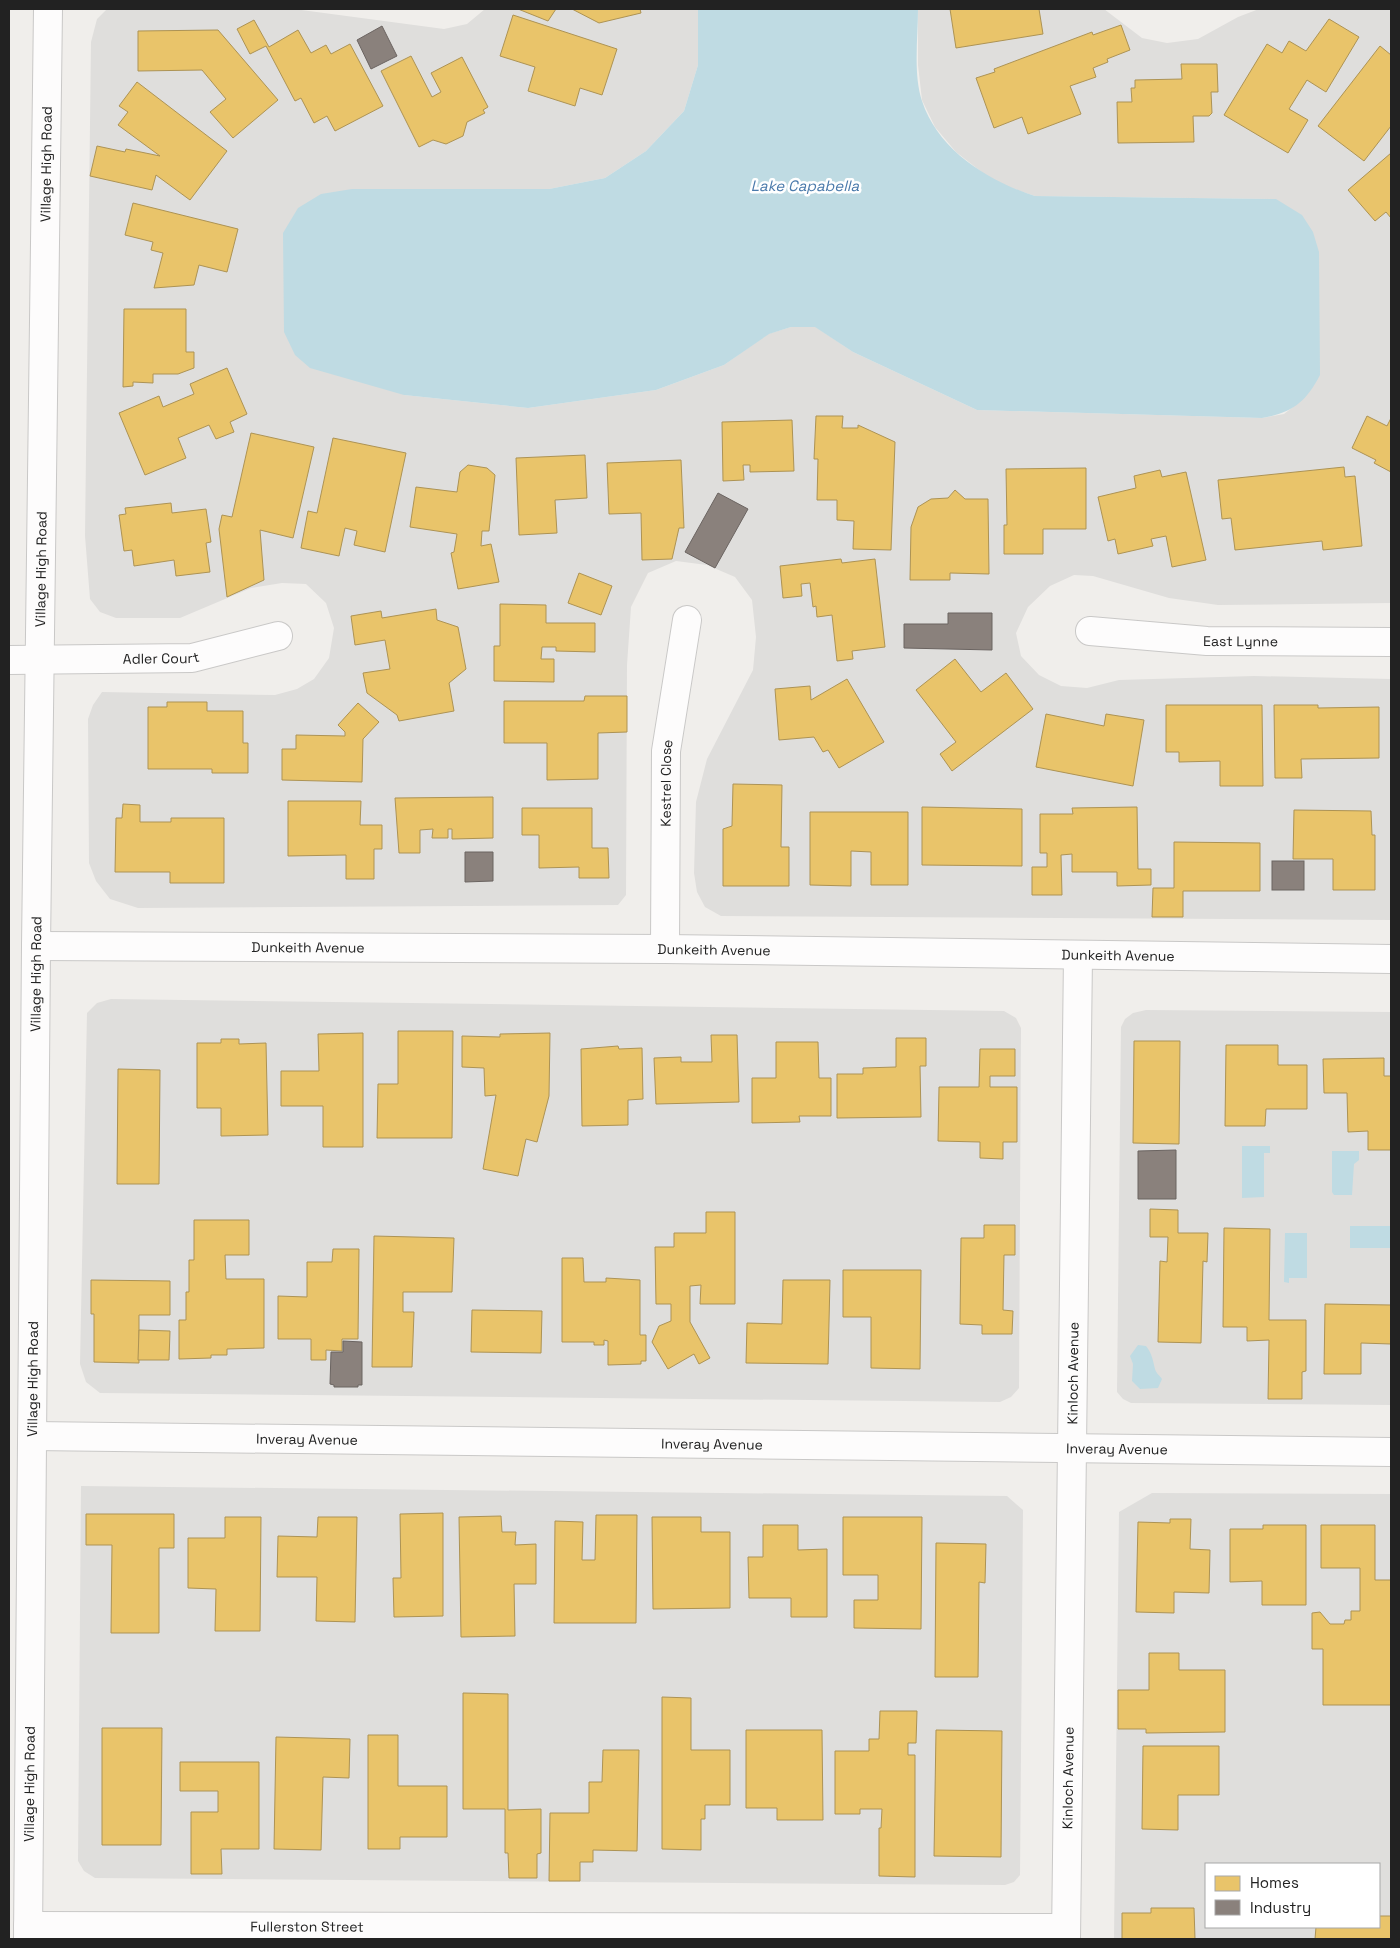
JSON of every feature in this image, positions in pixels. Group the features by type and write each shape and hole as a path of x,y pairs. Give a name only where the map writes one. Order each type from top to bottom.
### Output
{"street":[{"name":"Village High Road","path":"28,1933 36,946 48,9"},
{"name":"Kestrel Close","path":"665,949 666,751 687,620"},
{"name":"East Lynne","path":"1090,631 1207,641 1391,642"},
{"name":"Adler Court","path":"9,660 192,658 278,636"},
{"name":"Dunkeith Avenue","path":"36,946 665,949 1391,959"},
{"name":"Kinloch Avenue","path":"1066,1933 1078,956"},
{"name":"Inveray Avenue","path":"33,1436 1391,1452"},
{"name":"Fullerston Street","path":"28,1933 1066,1933"}],"shaded area":[{"path":"107,9 294,9 444,29 467,24 485,9 698,9 698,65 684,111 646,151 605,178 549,189 404,395 528,408 656,390 724,365 768,334 791,327 816,327 853,352 977,410 1262,418 1284,414 1298,403 1276,199 1035,196 1011,188 988,177 956,152 935,127 922,100 918,65 918,9 1104,9 1142,38 1167,43 1198,39 1238,17 1259,9 1391,9 1391,603 1218,605 1169,598 1093,576 1074,575 1050,586 1028,607 1016,633 1021,656 1039,675 1061,686 1087,688 1119,680 1254,676 1391,679 1391,920 721,916 705,907 697,892 694,873 696,802 707,759 753,670 756,637 752,600 735,577 707,565 676,561 648,573 631,607 627,665 626,895 618,905 138,908 110,899 96,881 89,863 88,719 93,705 102,692 275,695 297,689 314,679 329,658 334,628 326,603 306,584 282,583 251,588 180,618 116,618 100,612 90,599 85,536 91,42 97,19"},
{"path":"111,999 1004,1011 1016,1018 1021,1028 1019,1388 1011,1397 1000,1402 100,1393 86,1382 80,1364 87,1013 97,1003"},
{"path":"1146,1010 1391,1012 1391,1405 1131,1403 1123,1399 1117,1392 1121,1027 1125,1019 1133,1013"},
{"path":"81,1486 1007,1496 1023,1510 1020,1875 1014,1882 1005,1885 95,1878 84,1871 78,1861"},
{"path":"1152,1493 1391,1494 1391,1939 1114,1939 1119,1512"}],"water":[{"name":"Lake Capabella","path":"698,9 918,9 917,55 919,90 930,119 952,149 967,161 1000,182 1035,196 1276,199 1302,215 1313,232 1319,252 1320,375 1315,384 1297,405 1282,413 1262,418 977,410 853,352 815,327 791,327 769,334 724,365 656,390 528,408 404,395 310,368 295,355 284,332 283,233 298,208 321,194 352,189 549,189 605,178 646,151 684,111 698,65"},
{"path":"1242,1146 1270,1146 1270,1153 1264,1153 1264,1197 1242,1198"},
{"path":"1332,1151 1359,1151 1359,1160 1354,1164 1352,1195 1334,1195 1332,1192"},
{"path":"1350,1226 1391,1226 1391,1248 1350,1248"},
{"path":"1285,1233 1307,1233 1307,1278 1289,1278 1289,1283 1284,1282"},
{"path":"1138,1345 1146,1346 1150,1351 1156,1370 1162,1379 1158,1388 1140,1389 1132,1381 1133,1364 1130,1356"}],"building: Homes":[{"path":"518,9 556,9 548,21"},
{"path":"572,9 640,9 641,13 599,23"},
{"path":"950,9 1039,9 1043,34 956,48"},
{"path":"513,15 617,49 602,95 580,88 575,106 528,91 535,67 500,56"},
{"path":"1329,19 1359,37 1326,92 1307,80 1289,109 1308,120 1288,153 1224,115 1267,44 1282,53 1289,41 1306,51"},
{"path":"254,20 269,47 298,30 311,53 326,45 331,54 350,44 383,106 335,131 327,116 314,123 301,98 295,101 266,46 250,54 237,29"},
{"path":"1121,25 1130,50 1107,59 1108,62 1093,68 1096,77 1070,86 1081,114 1028,134 1022,117 994,128 976,78 995,72 994,69 1092,32 1093,35"},
{"path":"218,30 278,100 233,138 210,112 226,99 202,70 138,71 138,31"},
{"path":"1380,46 1391,55 1391,126 1364,161 1318,126"},
{"path":"411,56 432,97 441,92 431,73 462,57 488,107 483,110 485,113 467,122 463,136 446,144 433,140 419,147 381,71"},
{"path":"1181,64 1217,64 1218,92 1211,92 1212,113 1209,116 1193,116 1194,142 1118,143 1117,102 1132,102 1131,88 1135,88 1135,80 1182,79"},
{"path":"137,82 227,151 190,200 156,175 152,190 90,176 97,146 125,152 126,149 160,156 118,125 128,112 119,106"},
{"path":"1391,153 1391,218 1386,212 1375,221 1348,190"},
{"path":"133,203 238,229 227,272 199,265 194,285 154,288 163,253 151,250 153,242 125,235"},
{"path":"124,309 186,309 186,352 194,352 194,368 178,374 153,374 153,383 133,382 133,386 123,387"},
{"path":"227,368 247,414 230,422 234,432 216,439 209,425 178,438 186,458 145,475 119,413 159,396 163,407 194,394 190,384"},
{"path":"816,416 843,416 842,428 858,428 858,425 895,442 891,550 853,549 854,521 837,520 837,500 817,500 818,459 814,459"},
{"path":"1367,416 1387,426 1391,418 1391,472 1374,463 1376,460 1352,448"},
{"path":"792,420 794,471 750,472 750,465 743,465 744,480 723,481 722,422"},
{"path":"251,433 314,447 293,538 260,530 264,580 227,597 219,529 222,515 232,517"},
{"path":"333,438 406,453 385,552 354,545 357,531 345,528 339,556 301,548 308,511 317,513"},
{"path":"585,455 587,498 555,500 557,533 519,535 516,458"},
{"path":"681,460 684,528 679,528 672,559 642,560 641,513 609,514 607,463"},
{"path":"468,465 487,468 495,475 489,531 482,531 481,546 491,544 499,582 458,589 451,553 454,552 457,534 410,527 416,487 457,492 460,472"},
{"path":"1344,467 1345,477 1355,476 1362,546 1323,550 1322,541 1235,550 1231,518 1222,519 1218,480"},
{"path":"1086,468 1086,529 1043,529 1043,554 1004,554 1004,525 1007,525 1006,469"},
{"path":"1160,470 1162,477 1186,472 1206,560 1172,567 1166,536 1151,539 1153,546 1118,554 1115,539 1108,541 1098,497 1136,488 1134,476"},
{"path":"955,490 965,499 988,499 989,574 950,573 950,580 910,580 911,527 918,507 931,499 948,498"},
{"path":"171,503 172,513 206,509 211,542 206,543 210,572 176,576 174,560 134,566 132,550 124,551 119,515 126,514 125,508"},
{"path":"841,559 842,563 875,559 885,647 852,651 853,659 837,661 832,615 817,617 816,606 813,607 810,583 801,584 802,596 783,598 780,566"},
{"path":"579,573 612,586 601,615 568,603"},
{"path":"500,604 546,605 546,623 595,623 595,652 556,651 556,647 542,647 541,659 554,659 554,682 494,681 494,646 500,646"},
{"path":"436,609 437,620 458,627 466,669 449,683 454,711 399,721 397,715 367,693 363,673 390,669 385,640 355,645 351,616 381,611 382,618"},
{"path":"955,659 981,692 1006,673 1033,709 952,771 940,754 956,742 916,690"},
{"path":"847,679 884,742 839,768 828,750 823,752 814,737 779,740 775,689 810,686 811,700"},
{"path":"585,696 627,696 627,732 598,733 598,779 547,780 547,743 504,743 504,701 584,701"},
{"path":"167,702 207,702 207,711 243,711 243,743 248,743 248,773 212,773 212,769 148,769 148,707 167,707"},
{"path":"358,703 379,722 363,739 362,782 282,780 282,749 296,749 296,735 345,736 345,732 338,725"},
{"path":"1166,705 1262,705 1263,786 1220,786 1220,761 1179,762 1179,752 1166,752"},
{"path":"1274,705 1318,705 1318,708 1379,707 1379,758 1301,759 1302,778 1275,778"},
{"path":"1046,714 1104,726 1106,714 1144,720 1133,786 1036,767"},
{"path":"733,784 782,785 781,847 789,847 789,886 723,886 723,829 732,826"},
{"path":"493,797 493,838 452,839 452,829 448,829 448,838 432,838 433,829 420,830 420,853 399,853 395,798"},
{"path":"288,801 361,801 360,825 382,825 382,849 374,849 374,879 346,879 346,855 288,856"},
{"path":"123,804 140,805 140,822 171,822 171,818 224,818 224,883 170,883 170,872 115,872 116,818 122,818"},
{"path":"922,807 1022,809 1022,866 922,865"},
{"path":"1137,807 1138,869 1151,869 1151,885 1117,886 1117,872 1072,872 1072,854 1061,855 1062,895 1032,895 1032,867 1047,867 1047,853 1040,853 1040,814 1073,814 1072,808"},
{"path":"522,808 592,808 592,848 608,848 609,878 579,878 579,867 539,868 539,835 522,835"},
{"path":"1294,810 1371,811 1372,835 1375,835 1375,890 1333,890 1333,859 1293,859"},
{"path":"810,812 908,812 908,885 871,885 871,852 851,851 851,886 810,885"},
{"path":"1174,842 1260,843 1260,891 1183,891 1183,917 1152,917 1153,888 1174,888"},
{"path":"398,1031 453,1031 452,1138 377,1138 378,1084 398,1084"},
{"path":"363,1033 363,1147 323,1147 323,1106 281,1106 281,1071 319,1071 318,1034"},
{"path":"550,1033 549,1096 537,1142 526,1139 518,1176 483,1169 496,1095 485,1096 484,1068 462,1067 462,1036 500,1037 500,1034"},
{"path":"711,1035 737,1035 739,1102 656,1104 654,1058 681,1057 681,1062 712,1062"},
{"path":"896,1038 926,1038 926,1066 920,1066 921,1117 837,1118 837,1074 863,1074 863,1068 896,1067"},
{"path":"221,1039 239,1039 239,1044 266,1043 268,1135 221,1136 221,1108 197,1108 197,1043 221,1043"},
{"path":"1134,1041 1180,1041 1179,1144 1133,1143"},
{"path":"776,1042 818,1042 819,1078 831,1078 831,1116 799,1116 800,1122 752,1123 752,1078 776,1078"},
{"path":"1226,1045 1278,1045 1278,1065 1307,1065 1307,1109 1266,1109 1265,1126 1225,1126"},
{"path":"618,1046 619,1049 642,1048 643,1099 628,1100 628,1125 582,1126 581,1049"},
{"path":"980,1049 1015,1049 1015,1076 990,1076 990,1087 1017,1087 1017,1142 1003,1142 1003,1159 980,1158 980,1142 938,1141 939,1087 979,1087"},
{"path":"1384,1058 1384,1076 1391,1076 1391,1150 1368,1150 1368,1131 1348,1132 1347,1093 1324,1093 1323,1059"},
{"path":"118,1069 160,1070 159,1184 117,1184"},
{"path":"1150,1209 1178,1210 1178,1233 1208,1233 1207,1262 1203,1261 1201,1343 1158,1342 1160,1261 1167,1262 1168,1237 1150,1237"},
{"path":"706,1212 735,1212 735,1304 700,1304 701,1285 690,1286 690,1322 710,1358 699,1364 694,1354 668,1369 652,1342 659,1326 671,1321 671,1304 656,1304 655,1247 674,1247 674,1233 706,1233"},
{"path":"194,1220 249,1220 249,1255 225,1255 226,1279 264,1279 264,1348 227,1349 227,1355 211,1355 211,1358 179,1359 179,1320 186,1320 186,1292 189,1292 189,1260 194,1260"},
{"path":"984,1225 1015,1225 1015,1255 1004,1255 1003,1310 1013,1311 1012,1334 982,1334 982,1325 960,1324 961,1238 984,1238"},
{"path":"1224,1228 1270,1229 1269,1320 1306,1320 1306,1371 1302,1372 1302,1399 1268,1399 1269,1340 1247,1341 1247,1327 1223,1327"},
{"path":"374,1236 454,1238 452,1292 403,1292 403,1312 414,1312 412,1367 372,1367"},
{"path":"333,1249 359,1249 358,1339 342,1339 342,1351 326,1350 326,1360 311,1360 311,1339 278,1339 278,1296 307,1297 307,1262 332,1262"},
{"path":"562,1258 583,1258 584,1282 606,1282 606,1278 640,1280 640,1335 646,1335 646,1361 641,1361 641,1364 608,1365 608,1341 604,1340 604,1345 594,1345 594,1342 562,1342"},
{"path":"843,1270 921,1270 920,1369 871,1368 871,1317 843,1317"},
{"path":"91,1280 170,1281 170,1315 139,1315 139,1363 94,1362 94,1314 91,1314"},
{"path":"783,1280 830,1280 828,1364 746,1363 747,1323 782,1324"},
{"path":"1325,1304 1391,1305 1391,1344 1361,1343 1361,1374 1324,1374"},
{"path":"472,1310 542,1311 541,1353 471,1352"},
{"path":"139,1330 170,1331 169,1360 138,1360"},
{"path":"443,1513 443,1616 394,1617 393,1578 401,1578 400,1514"},
{"path":"86,1514 174,1514 174,1548 159,1548 159,1633 111,1633 112,1545 86,1545"},
{"path":"596,1515 637,1515 636,1623 554,1623 555,1521 583,1522 582,1560 595,1560"},
{"path":"501,1516 502,1532 516,1532 515,1545 536,1544 536,1584 514,1584 515,1636 461,1637 459,1517"},
{"path":"225,1517 261,1517 260,1631 215,1631 216,1589 188,1588 188,1538 225,1538"},
{"path":"318,1517 357,1517 355,1622 316,1621 317,1577 277,1577 278,1536 317,1537"},
{"path":"652,1517 701,1517 701,1532 730,1532 730,1608 653,1609"},
{"path":"843,1517 922,1517 921,1629 854,1628 854,1600 878,1600 878,1575 843,1575"},
{"path":"1170,1519 1191,1519 1190,1549 1210,1550 1209,1593 1174,1592 1174,1613 1136,1612 1138,1522 1170,1523"},
{"path":"763,1525 798,1525 798,1550 827,1549 827,1617 791,1617 791,1598 749,1598 748,1557 763,1557"},
{"path":"1263,1525 1306,1525 1306,1605 1262,1605 1262,1581 1230,1582 1230,1529 1263,1529"},
{"path":"1321,1525 1375,1525 1375,1580 1391,1580 1391,1705 1323,1705 1323,1649 1312,1649 1312,1613 1320,1612 1330,1624 1344,1624 1345,1620 1351,1620 1351,1611 1360,1611 1360,1568 1321,1568"},
{"path":"936,1543 986,1544 985,1583 979,1582 978,1677 935,1677"},
{"path":"1149,1653 1179,1653 1179,1670 1225,1670 1225,1732 1146,1733 1146,1729 1118,1729 1118,1690 1149,1690"},
{"path":"463,1693 508,1694 508,1810 541,1809 541,1853 537,1854 537,1878 509,1878 508,1853 505,1853 505,1809 463,1809"},
{"path":"662,1697 691,1698 691,1750 730,1750 730,1805 705,1805 705,1819 701,1819 701,1850 662,1849"},
{"path":"880,1711 917,1711 916,1743 908,1743 908,1755 915,1755 915,1877 879,1876 879,1828 881,1828 882,1809 860,1809 860,1814 835,1814 835,1751 869,1751 869,1739 879,1739"},
{"path":"102,1728 162,1728 161,1845 102,1845"},
{"path":"746,1730 822,1730 823,1820 777,1820 777,1808 746,1808"},
{"path":"936,1730 1002,1731 1001,1857 934,1856"},
{"path":"368,1735 398,1735 398,1786 447,1786 447,1837 400,1837 400,1849 368,1849"},
{"path":"276,1737 350,1739 349,1778 323,1777 321,1850 274,1849"},
{"path":"1143,1746 1219,1746 1219,1795 1178,1795 1178,1830 1142,1829"},
{"path":"603,1750 639,1750 637,1851 593,1850 593,1862 580,1862 580,1881 549,1881 550,1813 589,1813 589,1782 602,1782"},
{"path":"180,1762 259,1762 259,1849 221,1849 222,1874 191,1874 191,1812 218,1812 218,1791 180,1791"},
{"path":"1151,1908 1194,1908 1195,1939 1122,1939 1122,1913 1151,1913"},
{"path":"1380,1916 1391,1916 1391,1939 1315,1939 1316,1928 1380,1928"}],"building: Industry":[{"path":"382,26 397,56 371,69 357,40"},
{"path":"718,493 748,509 715,568 685,552"},
{"path":"948,613 992,613 992,650 904,648 904,624 948,624"},
{"path":"465,852 493,852 493,881 465,882"},
{"path":"1272,861 1304,861 1304,890 1272,890"},
{"path":"1176,1150 1176,1199 1138,1199 1138,1151"},
{"path":"343,1341 362,1342 362,1385 358,1385 358,1387 334,1387 334,1385 330,1384 331,1352 343,1352"}]}
